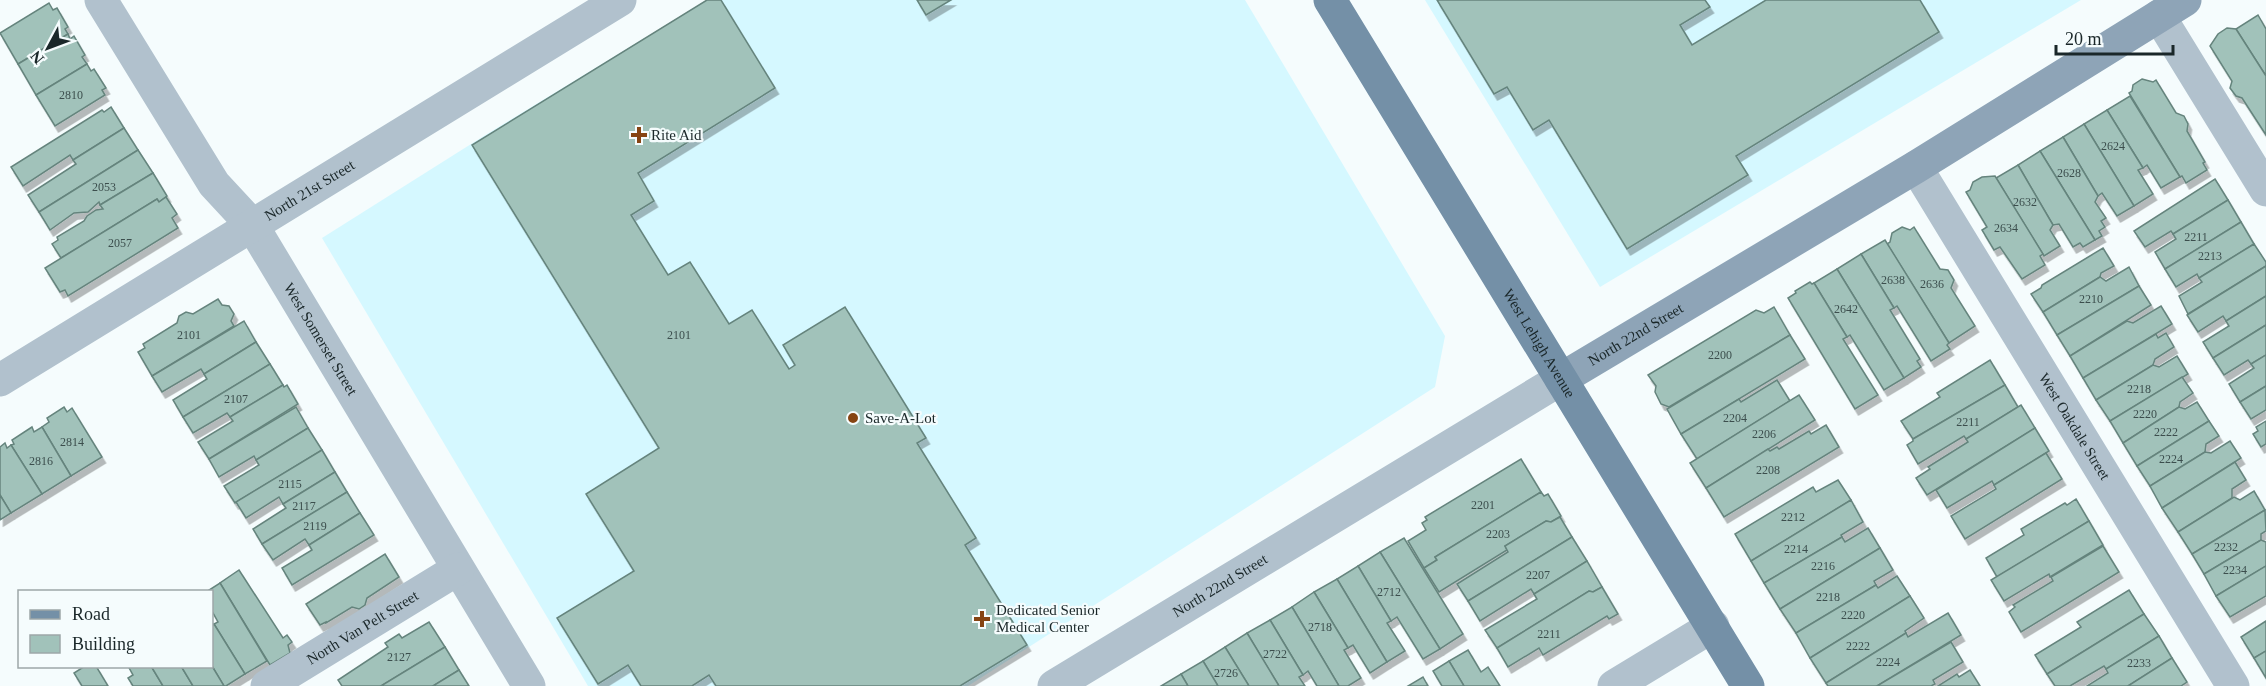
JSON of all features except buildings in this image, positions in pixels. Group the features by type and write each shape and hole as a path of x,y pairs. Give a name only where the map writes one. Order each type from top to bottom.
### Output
{"main road":[{"name":"West Lehigh Avenue","path":"1330,0 1748,686"},
{"name":"North 22nd Street","path":"1562,379 1916,167 2172,8"}],"street":[{"name":"West Somerset Street","path":"101,0 214,184 252,225 529,686"},
{"name":"North 21st Street","path":"0,380 620,0"},
{"path":"2172,8 2266,190"},
{"name":"West Oakdale Street","path":"1916,167 2233,686"},
{"name":"North 22nd Street","path":"1054,686 1562,379"},
{"name":"North Van Pelt Street","path":"267,686 458,569"},
{"path":"1614,686 1713,626"}],"shaded area":[{"path":"707,0 1245,0 1445,336 1435,387 968,686 588,686 322,238"},
{"path":"1425,0 2081,0 1600,287"}],"place":[{"name":"Rite Aid","path":"639,135"},
{"name":"Save-A-Lot","path":"853,418"},
{"name":"Dedicated Senior Medical Center","path":"982,619"}]}
